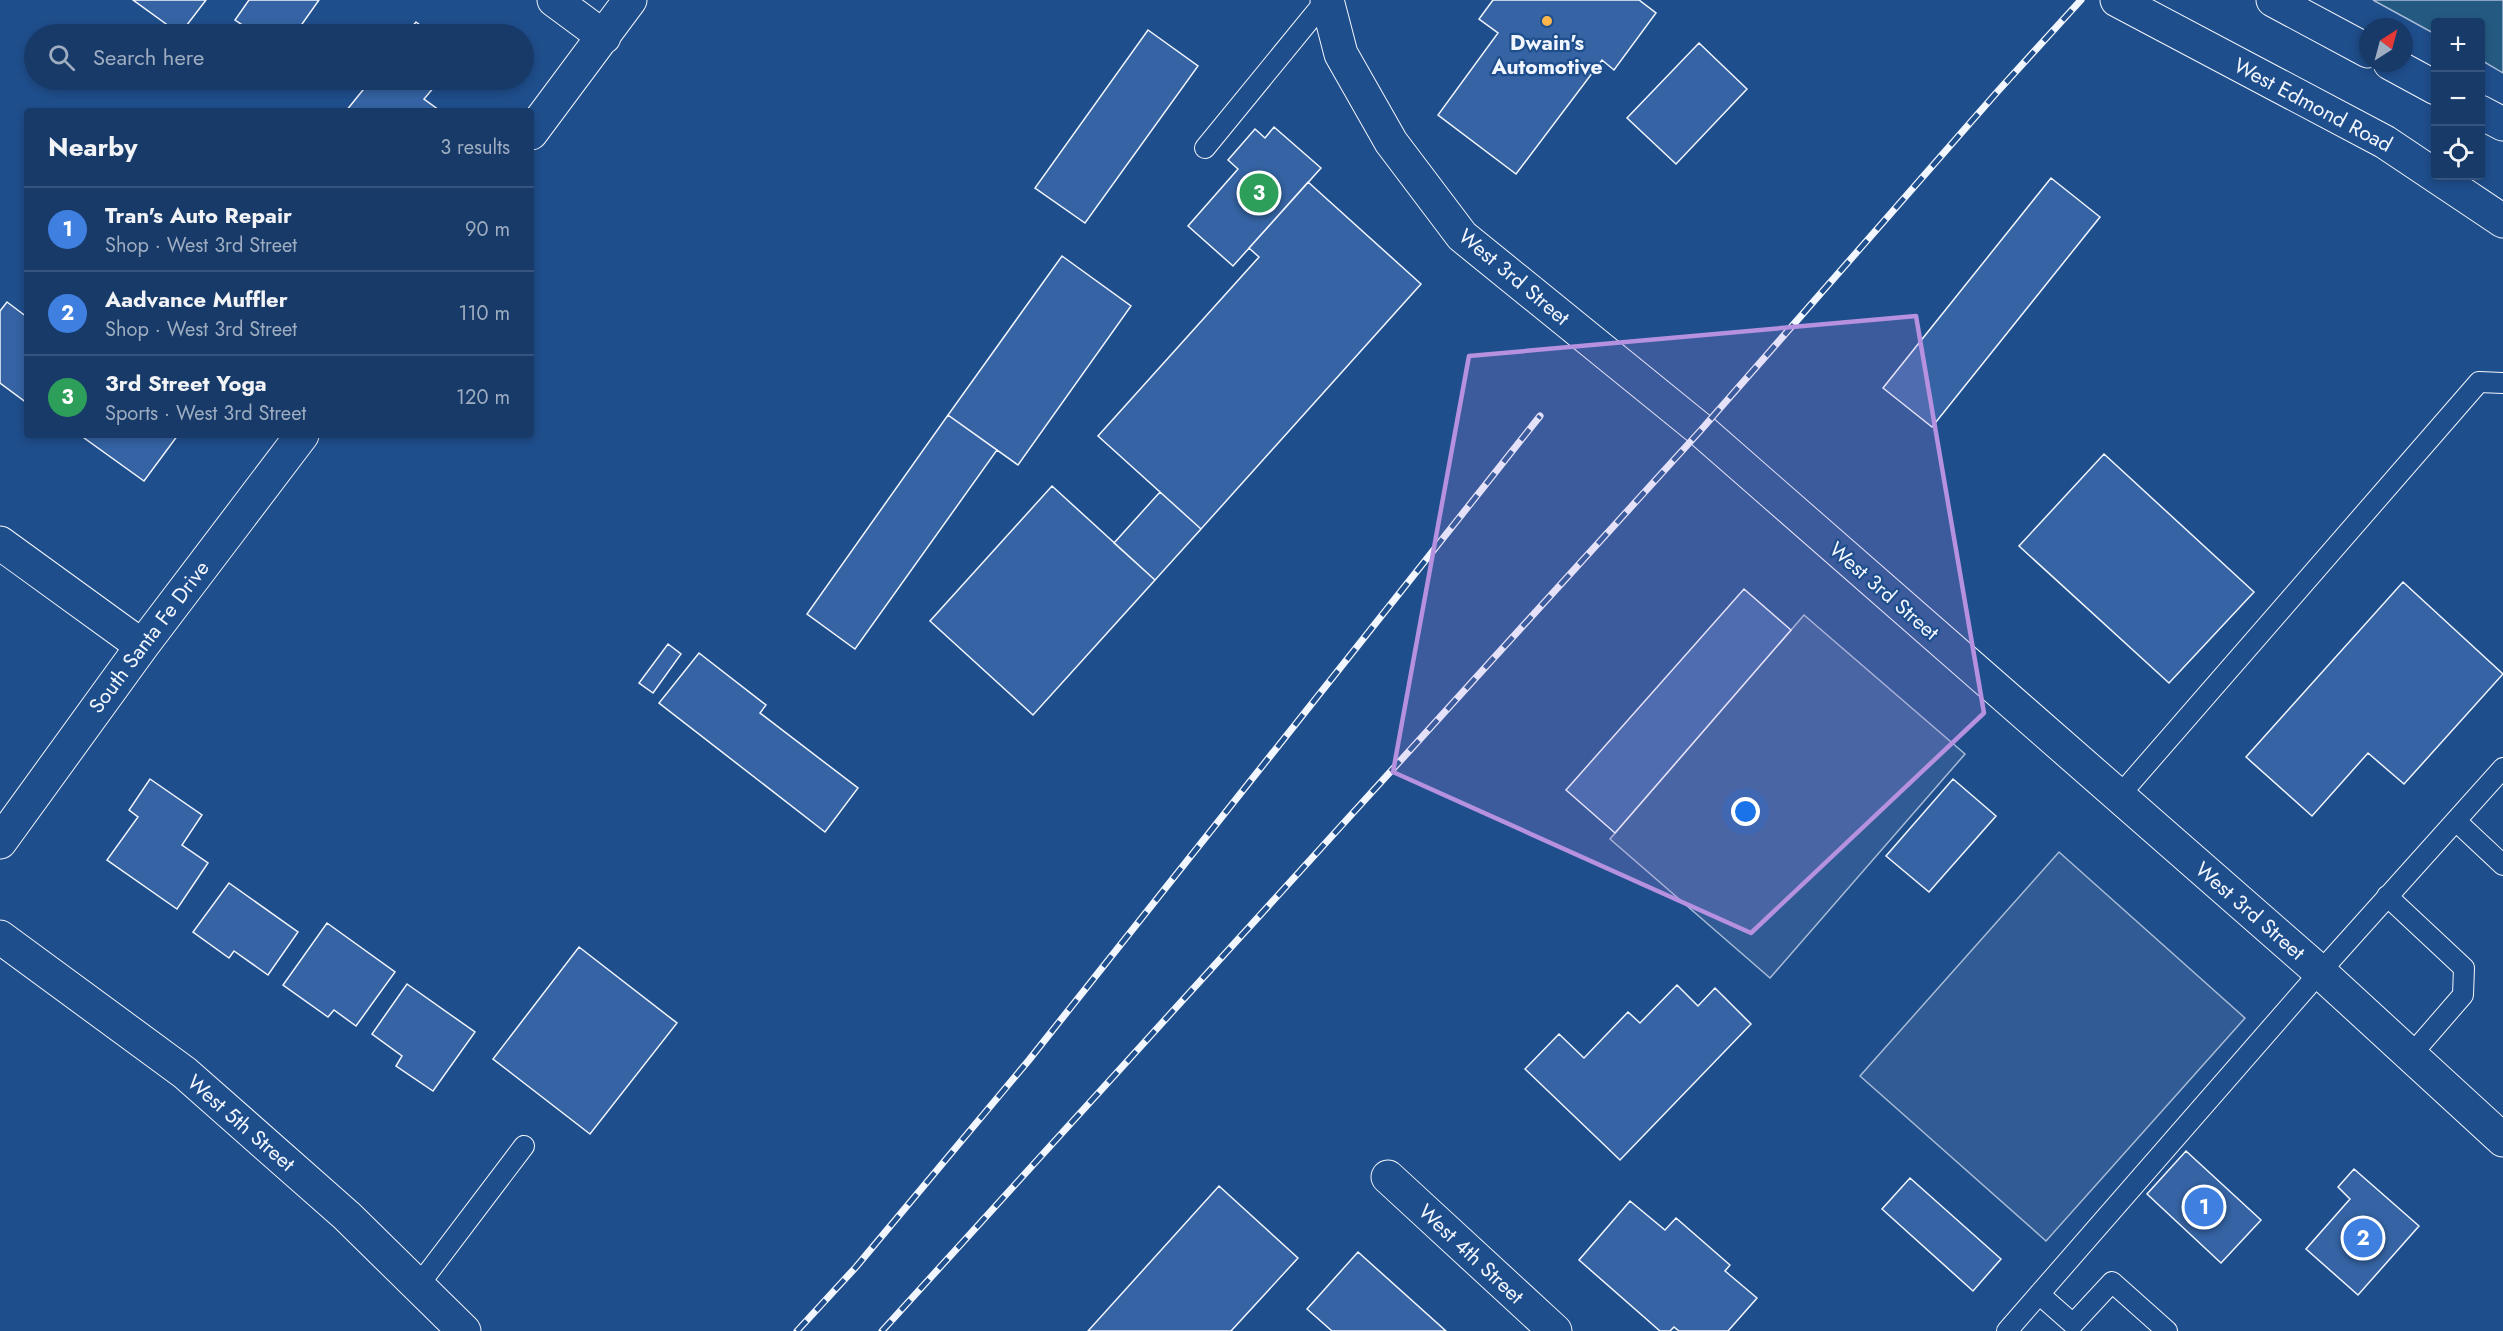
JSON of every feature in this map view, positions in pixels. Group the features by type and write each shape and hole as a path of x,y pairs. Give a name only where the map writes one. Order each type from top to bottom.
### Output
{"street":[{"path":"554,0 604,37"},
{"path":"534,129 630,0"},
{"name":"West 3rd Street","path":"1327,0 1341,54 1391,142 1462,236 1701,430 2320,972 2503,1140"},
{"name":"West Edmond Road","path":"2117,0 2385,142 2503,221"},
{"path":"2274,0 2359,46"},
{"path":"2407,72 2431,85"},
{"path":"2485,114 2503,124"},
{"name":"South Santa Fe Drive","path":"0,842 142,646 300,438"},
{"path":"0,543 142,646"},
{"name":"West 5th Street","path":"0,937 185,1073 347,1216 464,1331"},
{"name":"West 4th Street","path":"1388,1177 1555,1331"}],"lane":[{"path":"1205,148 1327,0"},
{"path":"2119,796 2479,382 2503,382"},
{"path":"2007,1331 2320,972 2503,768"},
{"path":"2456,821 2503,865"},
{"path":"2387,896 2464,968 2463,996 2411,1055"},
{"path":"418,1286 524,1146"},
{"path":"2039,1294 2070,1327 2112,1282 2166,1331"}],"highlighted area":[{"path":"1916,316 1984,713 1751,933 1393,772 1469,356"}],"shaded area":[{"path":"2373,0 2503,0 2503,73 2485,62 2485,18 2431,18 2431,32 2413,22 2413,18 2406,18"},
{"path":"1804,615 1965,754 1770,978 1610,839"},
{"path":"2059,852 2245,1018 2046,1241 1860,1076"}],"building":[{"path":"133,0 206,0 188,24 166,24"},
{"path":"249,0 319,0 302,24 241,24 235,20"},
{"path":"1493,0 1639,0 1656,13 1614,70 1602,60 1516,174 1438,115 1498,33 1479,19"},
{"path":"1148,30 1198,66 1085,223 1035,188"},
{"path":"1699,43 1747,89 1676,164 1627,118"},
{"path":"363,90 432,90 424,99 436,108 348,108"},
{"path":"1274,127 1321,168 1233,266 1188,226 1238,169 1228,160 1255,129 1265,138"},
{"path":"2051,178 2100,217 1932,427 1883,388"},
{"path":"1308,182 1421,284 1201,529 1098,436 1259,257 1249,248"},
{"path":"1062,256 1131,306 1018,465 948,415"},
{"path":"7,302 24,315 24,401 0,383 0,311"},
{"path":"948,415 997,450 855,649 807,614"},
{"path":"84,438 176,438 144,481"},
{"path":"2104,454 2254,592 2169,683 2019,546"},
{"path":"1052,486 1155,580 1033,715 930,621"},
{"path":"1160,492 1201,529 1155,580 1114,543"},
{"path":"2403,582 2503,674 2404,784 2368,753 2312,816 2246,757"},
{"path":"1744,589 1791,630 1615,833 1566,790"},
{"path":"668,644 681,654 653,693 639,683"},
{"path":"699,653 766,705 760,713 858,788 825,832 659,703"},
{"path":"150,779 202,815 182,845 208,863 177,909 107,860 138,817 129,810"},
{"path":"1953,779 1996,816 1929,892 1886,856"},
{"path":"229,883 298,932 268,975 234,951 229,958 193,932"},
{"path":"327,923 395,972 356,1026 334,1010 328,1017 283,985"},
{"path":"579,947 677,1023 590,1134 493,1059"},
{"path":"407,984 475,1032 433,1091 396,1066 402,1056 372,1034"},
{"path":"1677,985 1698,1006 1715,988 1751,1024 1620,1160 1525,1069 1559,1034 1584,1058 1628,1012 1640,1023"},
{"path":"2186,1151 2261,1220 2221,1263 2147,1194"},
{"path":"2354,1169 2419,1226 2358,1295 2306,1249 2350,1199 2338,1187"},
{"path":"1910,1178 2001,1259 1973,1291 1882,1209"},
{"path":"1219,1186 1298,1258 1231,1331 1088,1331"},
{"path":"1630,1201 1665,1230 1676,1218 1730,1265 1725,1271 1757,1298 1728,1331 1679,1331 1674,1327 1670,1331 1660,1331 1579,1260"},
{"path":"1358,1252 1446,1331 1332,1331 1307,1309"}],"railway":[{"path":"882,1331 1701,430 1998,91 2081,0"},
{"path":"797,1331 856,1267 1029,1060 1540,416"}],"place":[{"name":"Dwain's Automotive","path":"1547,21"},
{"name":"3rd Street Yoga","path":"1259,193"},
{"name":"Tran's Auto Repair","path":"2204,1207"},
{"name":"Aadvance Muffler","path":"2363,1238"}]}
